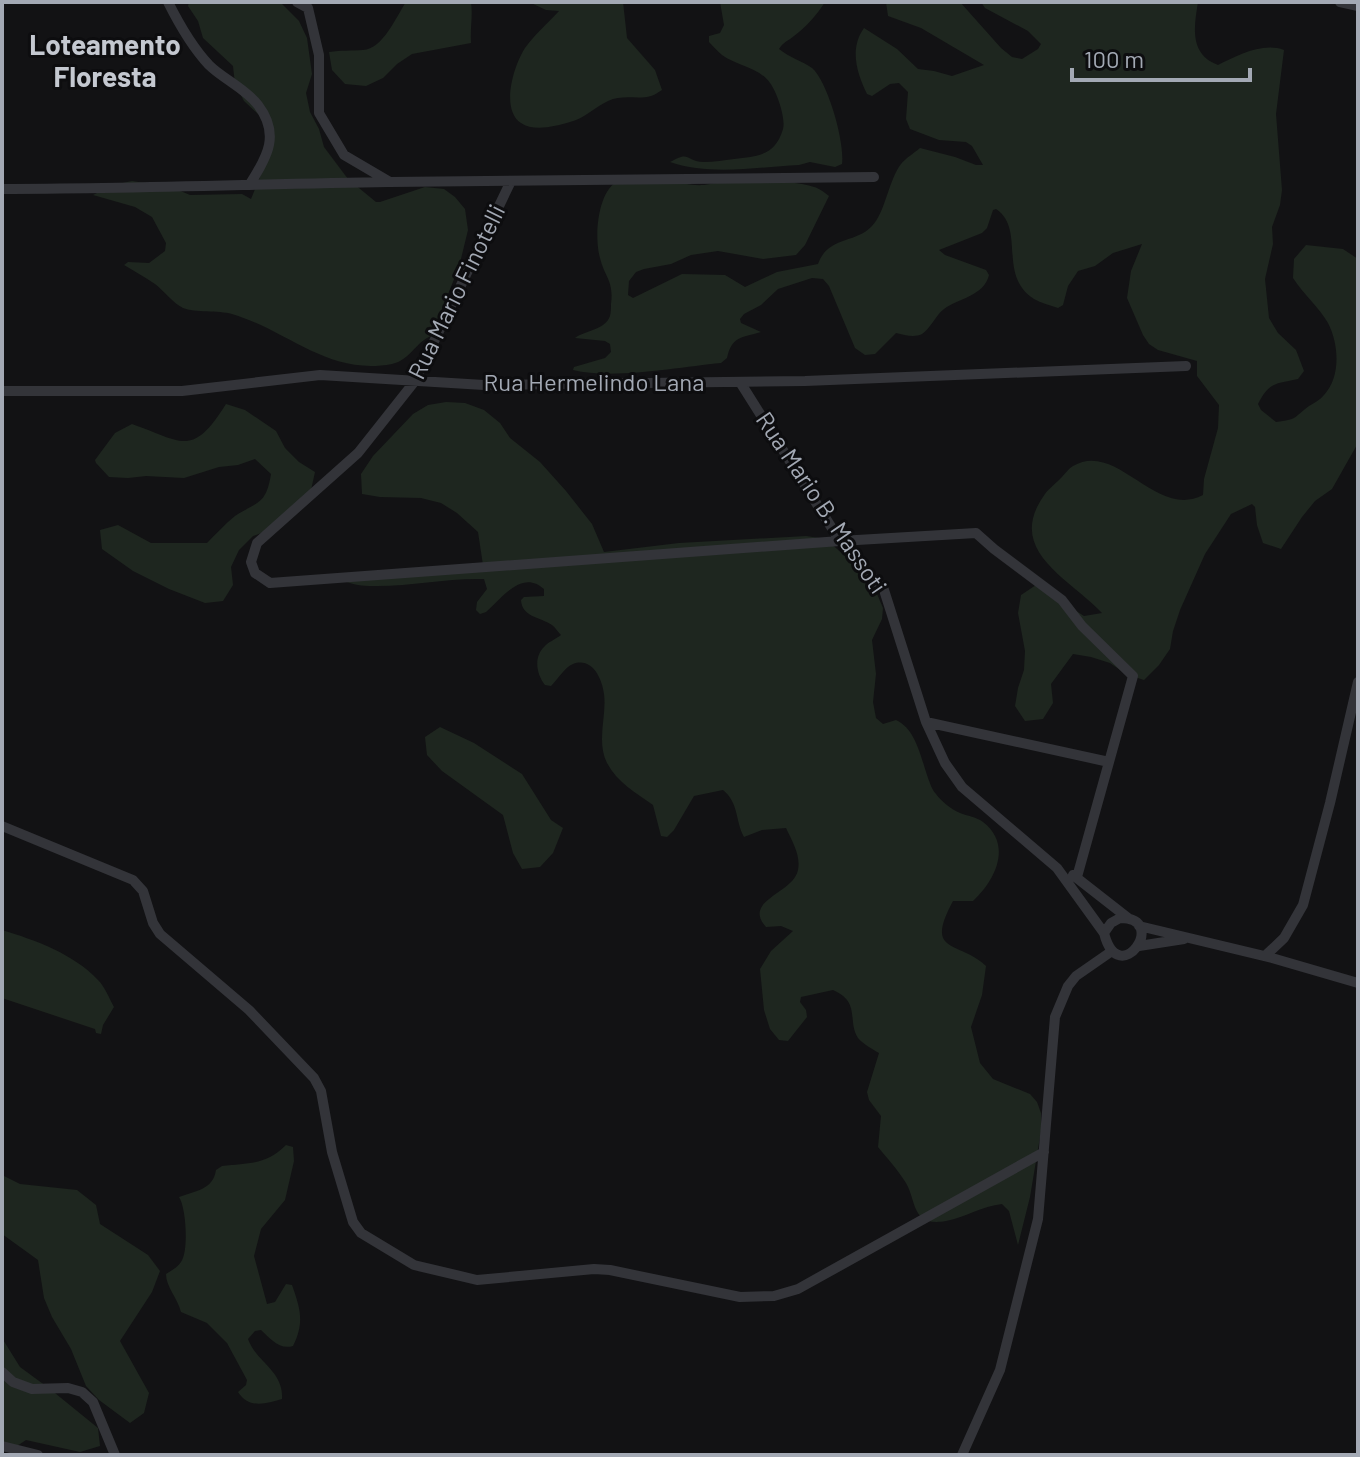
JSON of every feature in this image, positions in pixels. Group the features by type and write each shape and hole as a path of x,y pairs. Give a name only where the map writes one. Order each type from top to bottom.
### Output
{"street":[{"path":"168,2 180,26 209,64 257,104 271,131 266,160 250,184"},
{"path":"297,2 308,8 319,55 319,113 344,155 390,182"},
{"path":"1340,2 1358,6"},
{"path":"2,189 874,177"},
{"name":"Rua Mario Finotelli","path":"511,181 415,381 358,453 257,543 251,562 260,578 270,583 840,541"},
{"name":"Rua Hermelindo Lana","path":"2,391 182,391 320,375 484,385 805,381 1186,366"},
{"name":"Rua Mario B. Massoti","path":"740,382 840,541 884,590 926,722 945,763 962,787 1057,868"},
{"path":"840,541 976,533 1062,600 1082,626 1133,676 1077,877"},
{"path":"1265,956 1284,938 1303,905 1358,682"},
{"path":"926,722 1109,762"},
{"path":"2,826 133,880 143,891 153,923 160,934 249,1010 314,1078 321,1091 332,1152 353,1222 361,1233 414,1265 477,1280 610,1270 740,1297 774,1296 798,1289 1044,1152"},
{"path":"1057,868 1077,877 1139,926 1265,956 1358,983"},
{"path":"1057,868 1112,951 1127,955 1136,950 1142,936 1139,926"},
{"path":"1086,968 1115,920 1128,918"},
{"path":"1139,946 1190,938"},
{"path":"962,1455 1000,1370 1038,1219 1055,1017 1068,986 1076,976 1112,951"},
{"path":"2,1372 13,1382 32,1389 68,1388 82,1392 93,1402 115,1455"},
{"path":"2,1446 38,1455"}],"shaded area":[{"path":"189,2 280,2 299,21 307,38 312,74 306,93 310,112 324,147 348,179 376,202 425,187 444,189 465,209 468,230 459,267 431,336 404,359 392,364 369,366 328,358 232,314 183,308 155,284 124,265 128,262 149,263 165,251 166,243 152,217 135,207 93,195 113,185 132,181 171,187 190,195 242,194 251,199 264,167 272,127 244,101 235,84 233,66 203,38"},
{"path":"406,2 471,2 471,43 412,54 383,78 366,86 345,84 332,70 329,52 363,50 377,44"},
{"path":"529,2 623,2 627,38 655,70 662,90 652,96 614,99 580,118 558,125 539,128 521,123 511,108 510,98 517,65 529,43 559,11 546,10"},
{"path":"720,2 825,2 807,25 779,49 812,68 818,75 838,128 842,164 835,167 810,162 718,170 670,162 685,156 704,162 758,155 775,145 783,129 780,106 770,83 760,73 722,55 709,42 709,36 720,33 724,25"},
{"path":"886,2 960,2 1001,48 1012,57 1022,59 1041,44 1028,31 985,8 981,2 1198,2 1196,39 1202,54 1209,60 1218,65 1258,49 1284,50 1276,114 1282,190 1272,227 1273,244 1265,279 1269,318 1278,333 1296,350 1304,371 1298,379 1274,385 1258,404 1276,422 1294,418 1321,398 1330,388 1336,370 1332,331 1293,278 1294,259 1306,245 1343,249 1358,259 1358,443 1332,489 1315,501 1281,549 1263,543 1252,504 1231,514 1205,554 1180,610 1170,649 1159,665 1144,680 1126,674 1110,663 1073,654 1051,684 1053,703 1043,719 1025,721 1015,706 1024,670 1025,651 1018,613 1021,595 1036,585 1084,616 1102,613 1060,576 1037,548 1032,533 1034,516 1043,497 1071,467 1089,461 1105,463 1121,470 1169,497 1186,500 1203,495 1204,479 1218,428 1219,405 1197,376 1197,361 1158,350 1149,344 1127,298 1131,271 1142,244 1113,253 1095,266 1078,271 1068,286 1063,305 1058,308 1034,299 1023,289 1014,265 1009,228 996,209 982,233 939,250 986,270 989,275 982,288 944,309 922,334 896,333 875,354 865,355 855,348 829,286 823,279 812,278 778,289 761,305 744,314 741,323 761,332 735,342 721,363 607,374 573,370 574,367 605,358 611,352 610,344 605,341 575,338 600,327 610,316 611,290 597,239 602,203 612,185 620,180 641,177 694,185 728,181 784,182 816,188 829,196 805,245 796,255 763,259 718,251 691,255 671,264 636,272 629,281 628,295 633,298 682,274 725,275 745,287 777,272 818,264 822,255 835,244 858,236 872,226 897,170 920,148 983,165 972,146 966,142 939,140 910,129 906,119 908,92 899,83 890,84 872,96 867,94 860,78 856,53 864,28 897,49 918,69 952,76 984,65 921,28 888,16"},
{"path":"465,403 484,410 500,423 510,438 540,462 566,491 592,524 604,552 679,543 806,536 826,539 874,587 883,608 882,619 872,640 876,718 883,724 896,720 903,724 917,745 935,792 954,810 983,822 997,841 998,863 988,883 973,901 953,901 942,930 948,944 986,966 982,995 971,1027 980,1063 993,1079 1030,1094 1041,1113 1030,1197 1018,1245 1009,1211 1002,1204 946,1221 935,1222 921,1217 906,1183 878,1147 881,1116 867,1092 879,1053 858,1038 850,1006 842,995 833,990 801,997 807,1017 788,1041 779,1040 770,1029 764,1010 760,969 771,951 793,931 781,926 766,927 760,918 760,910 764,903 788,885 798,870 797,854 786,828 762,830 744,837 734,806 723,790 694,796 674,830 667,837 661,836 653,805 621,781 607,763 602,746 604,694 595,670 586,663 573,664 551,686 545,685 540,676 537,661 541,651 561,635 552,625 528,613 522,606 524,597 544,596 544,589 536,584 520,584 480,614 476,610 477,602 487,589 484,579 377,586 347,582 483,565 478,532 441,503 421,498 362,494 361,474 373,456 413,414 428,405"},
{"path":"226,404 245,410 276,431 285,448 315,472 311,490 272,529 253,536 239,550 231,567 233,585 223,601 205,603 133,571 102,549 100,530 118,525 151,543 207,543 235,516 260,501 271,474 255,459 184,478 109,477 95,460 115,433 132,424 175,440 195,439"},
{"path":"440,727 474,743 522,774 551,820 563,828 553,853 540,867 522,869 513,853 503,815 442,771 427,755 425,737"},
{"path":"2,930 66,955 98,980 114,1007 101,1034 96,1033 95,1029 2,998"},
{"path":"286,1145 293,1147 294,1161 285,1200 261,1229 254,1256 267,1304 275,1302 286,1284 292,1285 300,1322 293,1346 279,1345 261,1330 255,1331 248,1339 279,1381 281,1389 282,1399 258,1404 247,1401 238,1392 247,1380 227,1343 207,1323 181,1312 166,1274 180,1264 185,1249 185,1219 179,1197 207,1186 222,1166 264,1160"},
{"path":"2,1175 20,1184 77,1190 96,1205 100,1224 148,1255 160,1271 152,1292 120,1341 149,1393 144,1413 130,1423 86,1386 44,1298 38,1260 2,1234"},
{"path":"2,1338 20,1367 98,1428 100,1446 80,1452 26,1440 11,1450 2,1451"}],"district":[{"name":"Loteamento Floresta","path":"105,61"}]}
